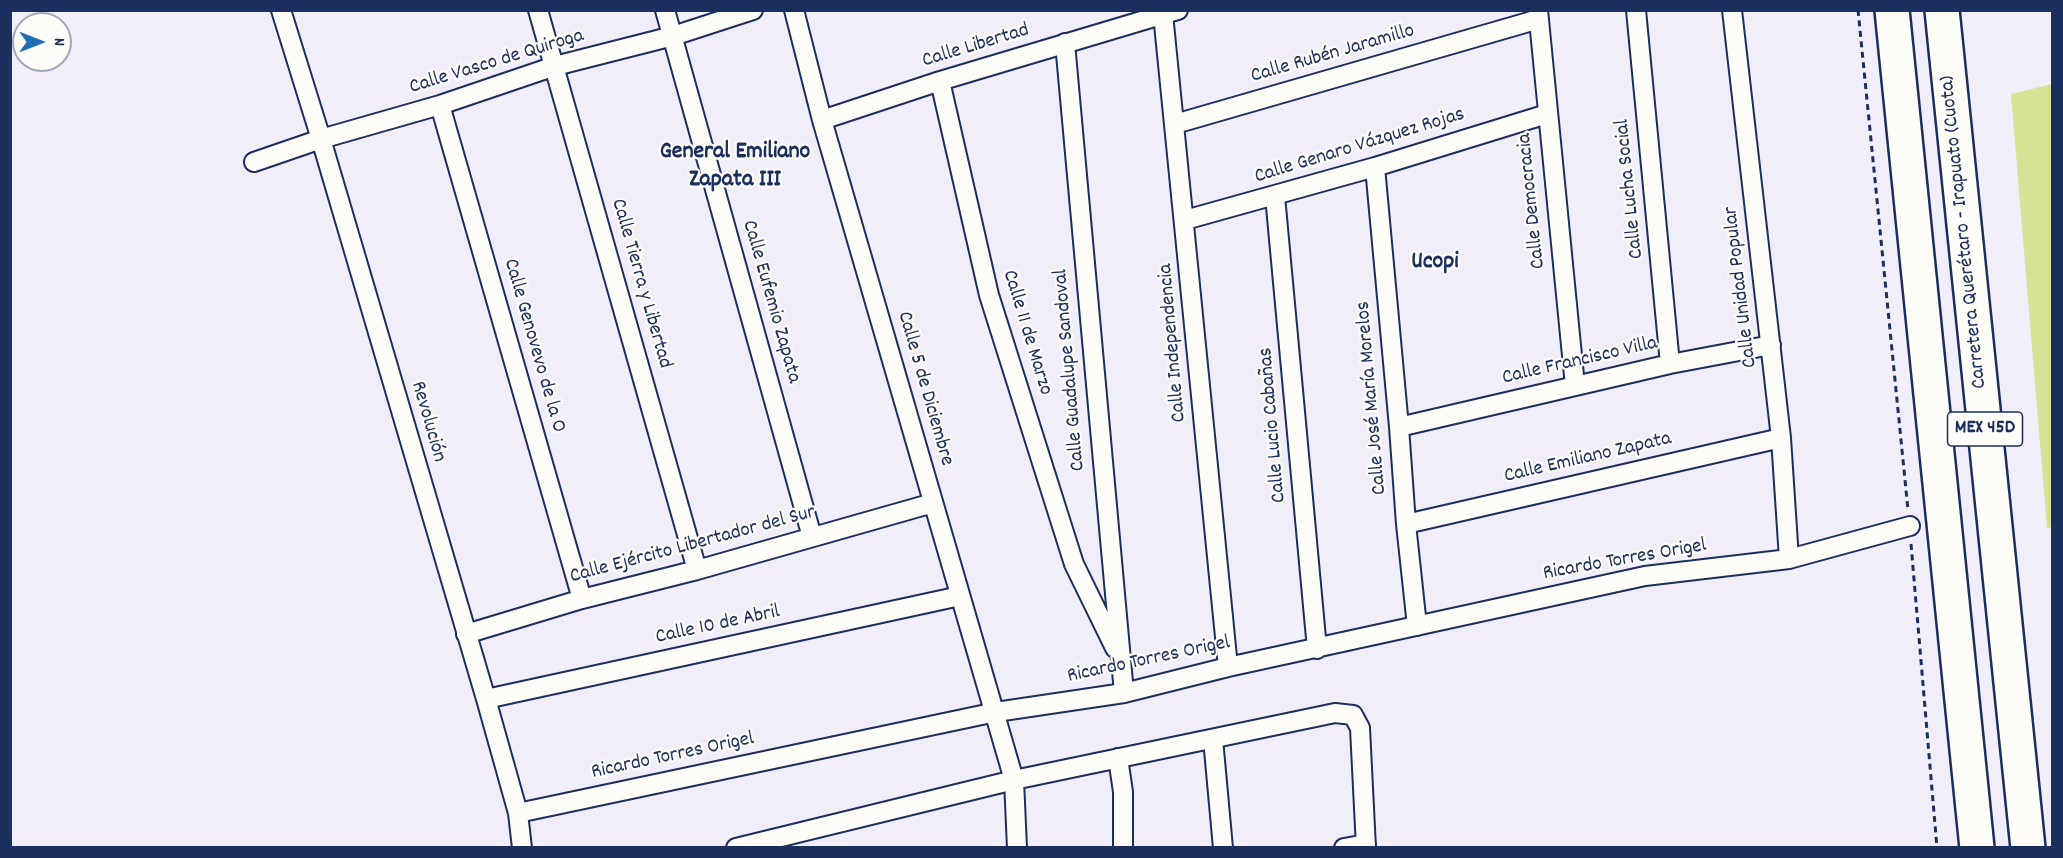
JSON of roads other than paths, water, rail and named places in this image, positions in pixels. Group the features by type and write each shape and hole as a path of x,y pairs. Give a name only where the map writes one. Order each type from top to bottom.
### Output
{"highway":[{"name":"MEX 45D","path":"1892,10 1977,848"},
{"name":"Carretera Querétaro - Irapuato (Cuota)","path":"1942,10 2028,848"}],"street":[{"name":"Revolución","path":"280,10 321,139 486,699 518,813 522,848"},
{"name":"Calle Tierra y Libertad","path":"538,10 697,570"},
{"name":"Calle Eufemio Zapata","path":"664,10 812,537"},
{"name":"Calle Vasco de Quiroga","path":"254,162 321,139 440,105 555,66 673,36 753,10"},
{"name":"Calle 5 de Diciembre","path":"794,10 822,120 960,597 996,712 1014,780 1017,848"},
{"name":"Calle Lucha Social","path":"1636,10 1670,364"},
{"name":"Calle Unidad Popular","path":"1732,10 1781,438 1789,559"},
{"name":"Calle Libertad","path":"822,120 940,81 1171,13"},
{"name":"Calle Independencia","path":"1171,13 1175,124 1228,667"},
{"name":"Calle Rubén Jaramillo","path":"1175,124 1539,15"},
{"name":"Calle Democracia","path":"1539,15 1575,386"},
{"name":"Calle Guadalupe Sandoval","path":"1065,43 1124,693"},
{"name":"Calle 11 de Marzo","path":"940,81 989,296 1074,564 1119,657"},
{"name":"Calle Genovevo de la O","path":"440,105 582,599"},
{"name":"Calle Genaro Vázquez Rojas","path":"1185,220 1275,196 1547,114"},
{"name":"Calle José María Morelos","path":"1375,166 1417,626"},
{"name":"Calle Lucio Cabañas","path":"1275,196 1317,649"},
{"name":"Calle Francisco Villa","path":"1399,427 1670,364 1771,345"},
{"name":"Calle Emiliano Zapata","path":"1406,524 1781,438"},
{"name":"Calle Ejército Libertador del Sur","path":"466,634 582,599 697,570 933,503"},
{"name":"Ricardo Torres Origel","path":"518,813 996,712 1124,693 1228,667 1645,576 1789,559 1910,526"},
{"name":"Calle 10 de Abril","path":"486,699 960,597"},
{"path":"736,848 1014,780 1335,713 1353,714 1360,728 1366,846 1344,848"},
{"path":"1213,738 1223,848"},
{"path":"1118,758 1123,792 1123,848"}],"district":[{"name":"General Emiliano Zapata III","path":"735,168"},
{"name":"Ucopi","path":"1435,264"}]}
